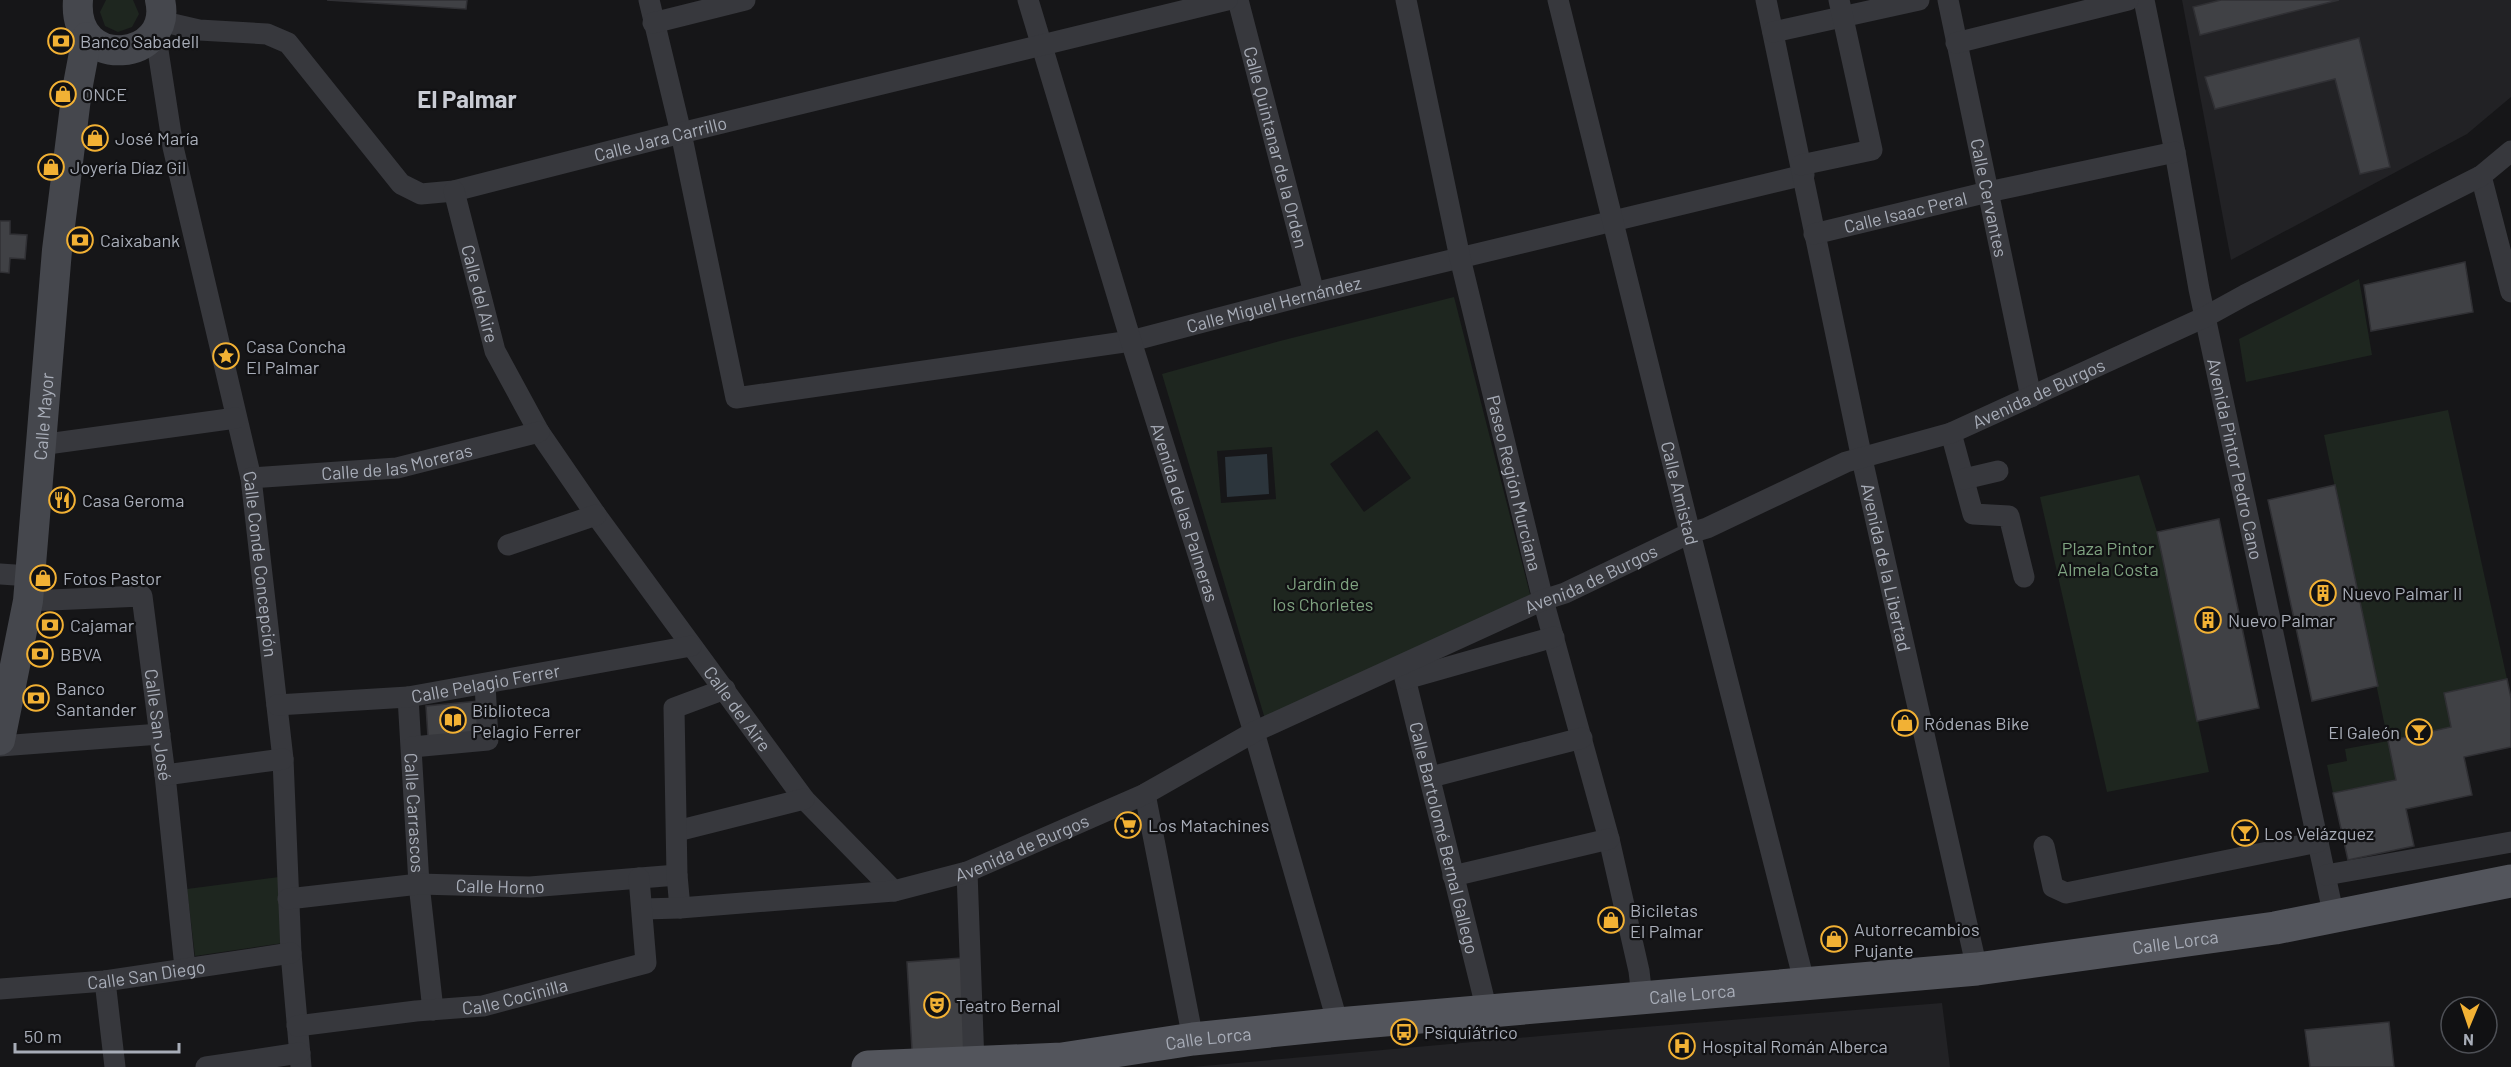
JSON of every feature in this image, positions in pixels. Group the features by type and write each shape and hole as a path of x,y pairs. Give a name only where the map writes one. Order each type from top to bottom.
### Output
{"main road":[{"name":"Calle Lorca","path":"868,1067 1062,1059 1193,1039 1338,1024 1977,969 2275,928 2511,881"}],"street":[{"path":"78,0 77,12 80,26 87,37 99,46 146,30"},
{"path":"649,0 681,133"},
{"path":"653,23 746,0"},
{"name":"Avenida de las Palmeras","path":"1028,0 1131,341 1254,732 1338,1024"},
{"name":"Calle Jara Carrillo","path":"146,30 267,34 288,43 401,184 421,194 454,191 681,133 1227,0"},
{"name":"Calle Quintanar de la Orden","path":"1238,0 1314,293"},
{"name":"Paseo Región Murciana","path":"1406,0 1460,258 1544,600 1608,839 1640,971 1642,998"},
{"name":"Calle Amistad","path":"1558,0 1805,985"},
{"name":"Avenida de la Libertad","path":"1766,0 1862,459 1977,969"},
{"path":"1773,32 1841,9 1919,0"},
{"name":"Calle Cervantes","path":"1948,0 2031,398"},
{"path":"1956,43 2128,0"},
{"name":"Avenida Pintor Pedro Cano","path":"2144,0 2205,317 2334,917"},
{"path":"1802,170 1872,150 1841,9"},
{"path":"77,90 146,30"},
{"name":"Calle Conde Concepción","path":"146,30 163,71 173,147 250,478 283,759 288,900 300,1060"},
{"name":"Calle Mayor","path":"0,740 29,589 57,250 77,90 87,37"},
{"name":"Calle Miguel Hernández","path":"681,133 736,398 1131,341 1802,170"},
{"name":"Avenida de Burgos","path":"643,909 894,891 967,872 1145,794 1254,732 1404,673 1544,600 1565,594 1690,533 1707,528 1846,462 1951,433 2205,317 2245,294 2481,176 2511,151"},
{"name":"Calle Isaac Peral","path":"1814,234 1988,192 2175,152"},
{"path":"2481,176 2511,292"},
{"name":"Calle del Aire","path":"454,191 495,351 539,432 596,515 804,799 894,891"},
{"path":"40,445 236,418"},
{"name":"Calle de las Moreras","path":"250,478 397,468 539,432"},
{"path":"1951,433 1973,514 2009,516 2024,576"},
{"path":"1964,479 1998,471"},
{"path":"508,545 596,515"},
{"path":"0,574 29,589"},
{"name":"Calle San José","path":"29,589 142,596 165,775 185,968"},
{"path":"1404,673 1554,637"},
{"name":"Calle Pelagio Ferrer","path":"277,705 408,697 691,646"},
{"name":"Calle Bartolomé Bernal Gallego","path":"1404,673 1487,1011"},
{"name":"Calle Carrascos","path":"432,1010 418,884 412,747 488,740 486,684"},
{"path":"680,908 677,875 674,708 725,689"},
{"path":"408,697 412,747"},
{"path":"0,746 160,734"},
{"path":"1431,777 1582,738"},
{"path":"165,775 283,759"},
{"path":"1145,794 1193,1039"},
{"path":"677,831 804,799"},
{"path":"1454,876 1608,839"},
{"path":"2044,846 2053,887 2066,893 2318,842"},
{"path":"2326,875 2511,842"},
{"path":"967,872 975,1064"},
{"name":"Calle Horno","path":"288,900 418,884 530,886 677,875"},
{"name":"Calle Cocinilla","path":"297,1026 483,1006 646,963 639,878"},
{"name":"Calle San Diego","path":"0,989 105,981 291,953"},
{"path":"105,981 114,1067"},
{"path":"207,1067 300,1060"}],"shaded area":[{"path":"2182,0 2511,0 2511,97 2467,134 2231,260"},
{"path":"1267,454 1269,494 1227,497 1225,457"},
{"name":"Hospital Román Alberca","path":"1942,1003 1950,1067 1192,1067 1608,1030"}],"green space":[{"path":"106,0 133,0 139,14 132,27 118,32 105,26 100,12"},
{"path":"2359,279 2372,355 2246,382 2239,339"},
{"name":"Jardín de los Chorletes","path":"1454,297 1531,598 1265,719 1162,374 1280,341","holes":["1377,430 1411,478 1364,512 1330,464","1272,447 1276,499 1221,503 1217,451"]},
{"path":"2448,410 2507,679 2444,693 2451,727 2388,741 2324,435"},
{"name":"Plaza Pintor Almela Costa","path":"2139,475 2157,532 2209,772 2107,792 2040,497"},
{"path":"2388,741 2396,780 2333,793 2327,765 2347,761 2345,749"},
{"path":"279,877 283,943 195,956 187,889"}],"building":[{"path":"327,0 467,0 466,9"},
{"path":"2221,0 2339,0 2200,35 2193,7"},
{"path":"2359,38 2390,167 2360,174 2335,79 2215,109 2205,77"},
{"path":"0,221 10,221 10,234 27,235 25,259 10,258 9,273 0,272"},
{"path":"2465,262 2473,312 2371,331 2364,285"},
{"name":"Nuevo Palmar II","path":"2335,485 2378,686 2312,701 2268,500"},
{"name":"Nuevo Palmar","path":"2219,519 2259,708 2197,721 2157,532"},
{"path":"2507,679 2511,698 2511,747 2464,757 2472,795 2406,809 2414,846 2348,860 2333,793 2396,780 2388,741 2451,727 2444,693"},
{"name":"Biblioteca Pelagio Ferrer","path":"479,701 480,734 428,737 426,706"},
{"name":"Teatro Bernal","path":"961,958 966,1048 912,1050 907,962"},
{"path":"2389,1022 2394,1067 2310,1067 2305,1030"}],"place":[{"name":"Banco Sabadell","path":"61,41"},
{"name":"ONCE","path":"63,94"},
{"name":"José María","path":"95,138"},
{"name":"Joyería Díaz Gil","path":"51,167"},
{"name":"Caixabank","path":"80,240"},
{"name":"Casa Concha El Palmar","path":"226,356"},
{"name":"Casa Geroma","path":"62,500"},
{"name":"Fotos Pastor","path":"43,578"},
{"name":"Nuevo Palmar II","path":"2323,593"},
{"name":"Nuevo Palmar","path":"2208,620"},
{"name":"Cajamar","path":"50,625"},
{"name":"BBVA","path":"40,654"},
{"name":"Banco Santander","path":"36,698"},
{"name":"Biblioteca Pelagio Ferrer","path":"453,720"},
{"name":"Ródenas Bike","path":"1905,723"},
{"name":"El Galeón","path":"2419,732"},
{"name":"Los Matachines","path":"1128,825"},
{"name":"Los Velázquez","path":"2245,833"},
{"name":"Biciletas El Palmar","path":"1611,920"},
{"name":"Autorrecambios Pujante","path":"1834,939"},
{"name":"Teatro Bernal","path":"937,1005"},
{"name":"Psiquiátrico","path":"1404,1032"},
{"name":"Hospital Román Alberca","path":"1682,1046"}],"district":[{"name":"El Palmar","path":"467,98"}]}
